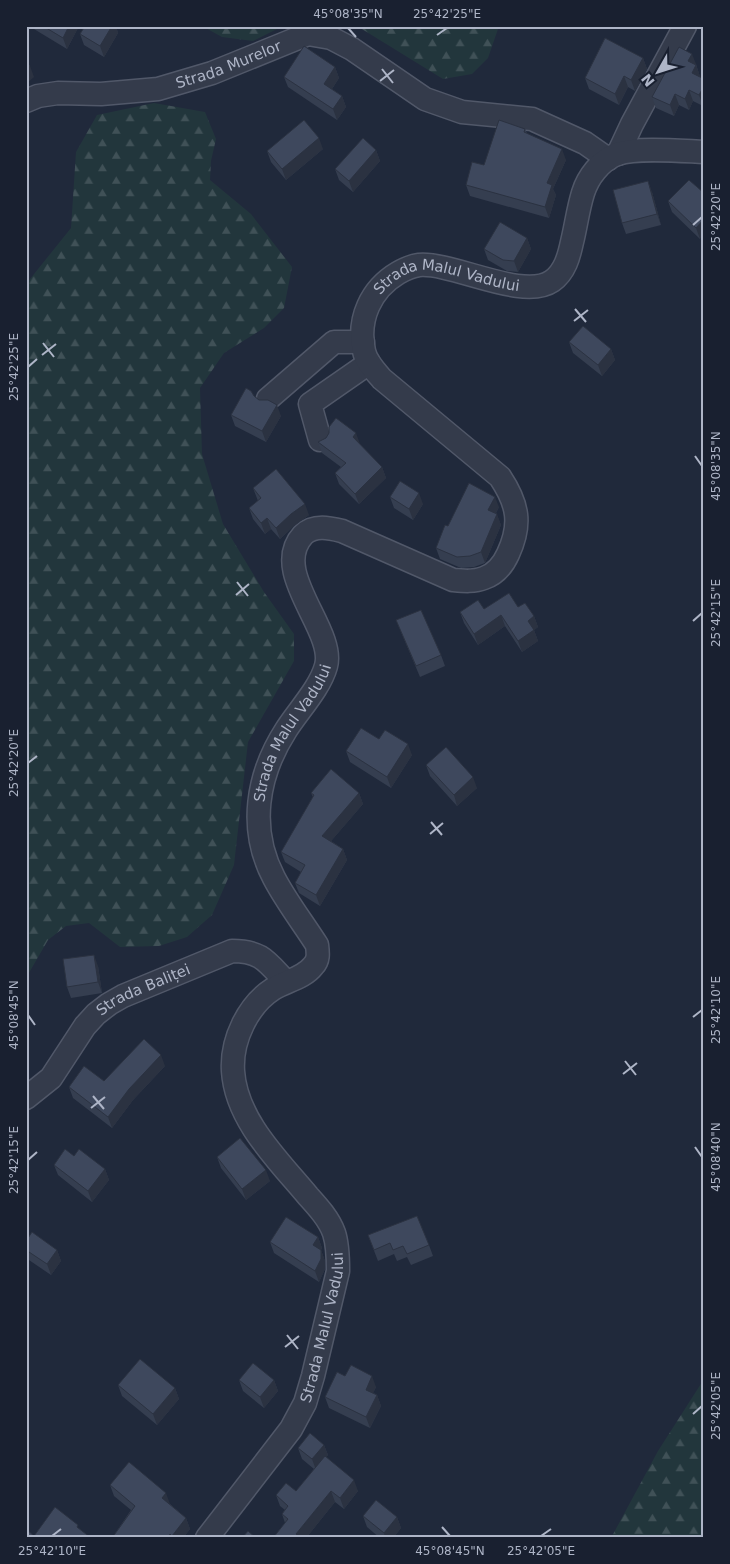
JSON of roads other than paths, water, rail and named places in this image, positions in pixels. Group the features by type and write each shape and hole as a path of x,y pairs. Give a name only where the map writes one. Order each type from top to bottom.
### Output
{"street":[{"name":"Strada Malul Vadului","path":"207,1538 291,1429 305,1403 338,1271 338,1254 334,1233 325,1217 265,1144 248,1117 235,1089 233,1068 236,1041 248,1014 266,995 308,971 315,965 318,958 317,945 274,878 264,854 259,825 260,798 264,773 273,752 319,682 326,666 326,647 298,585 294,549 299,539 306,532 315,528 329,527 453,580 471,581 497,572 515,538 517,518 515,505 510,491 500,477 382,379 369,363 364,352 363,342 363,323 367,307 376,292 388,279 407,267 418,265 432,265 524,287 539,286 552,281 562,270 569,255 583,193 589,179 598,167 613,156 685,26"},
{"name":"Strada Murelor","path":"26,101 38,96 58,94 101,94 158,89 212,73 308,34 331,38 352,49 425,99 462,112 532,119 613,156"},
{"path":"613,156 642,151 704,152"},
{"path":"268,399 334,342 363,342"},
{"path":"320,440 310,404 369,363"},
{"name":"Strada Baliței","path":"26,1098 51,1078 85,1026 96,1014 123,996 232,951 246,951 256,954 286,982"}]}
